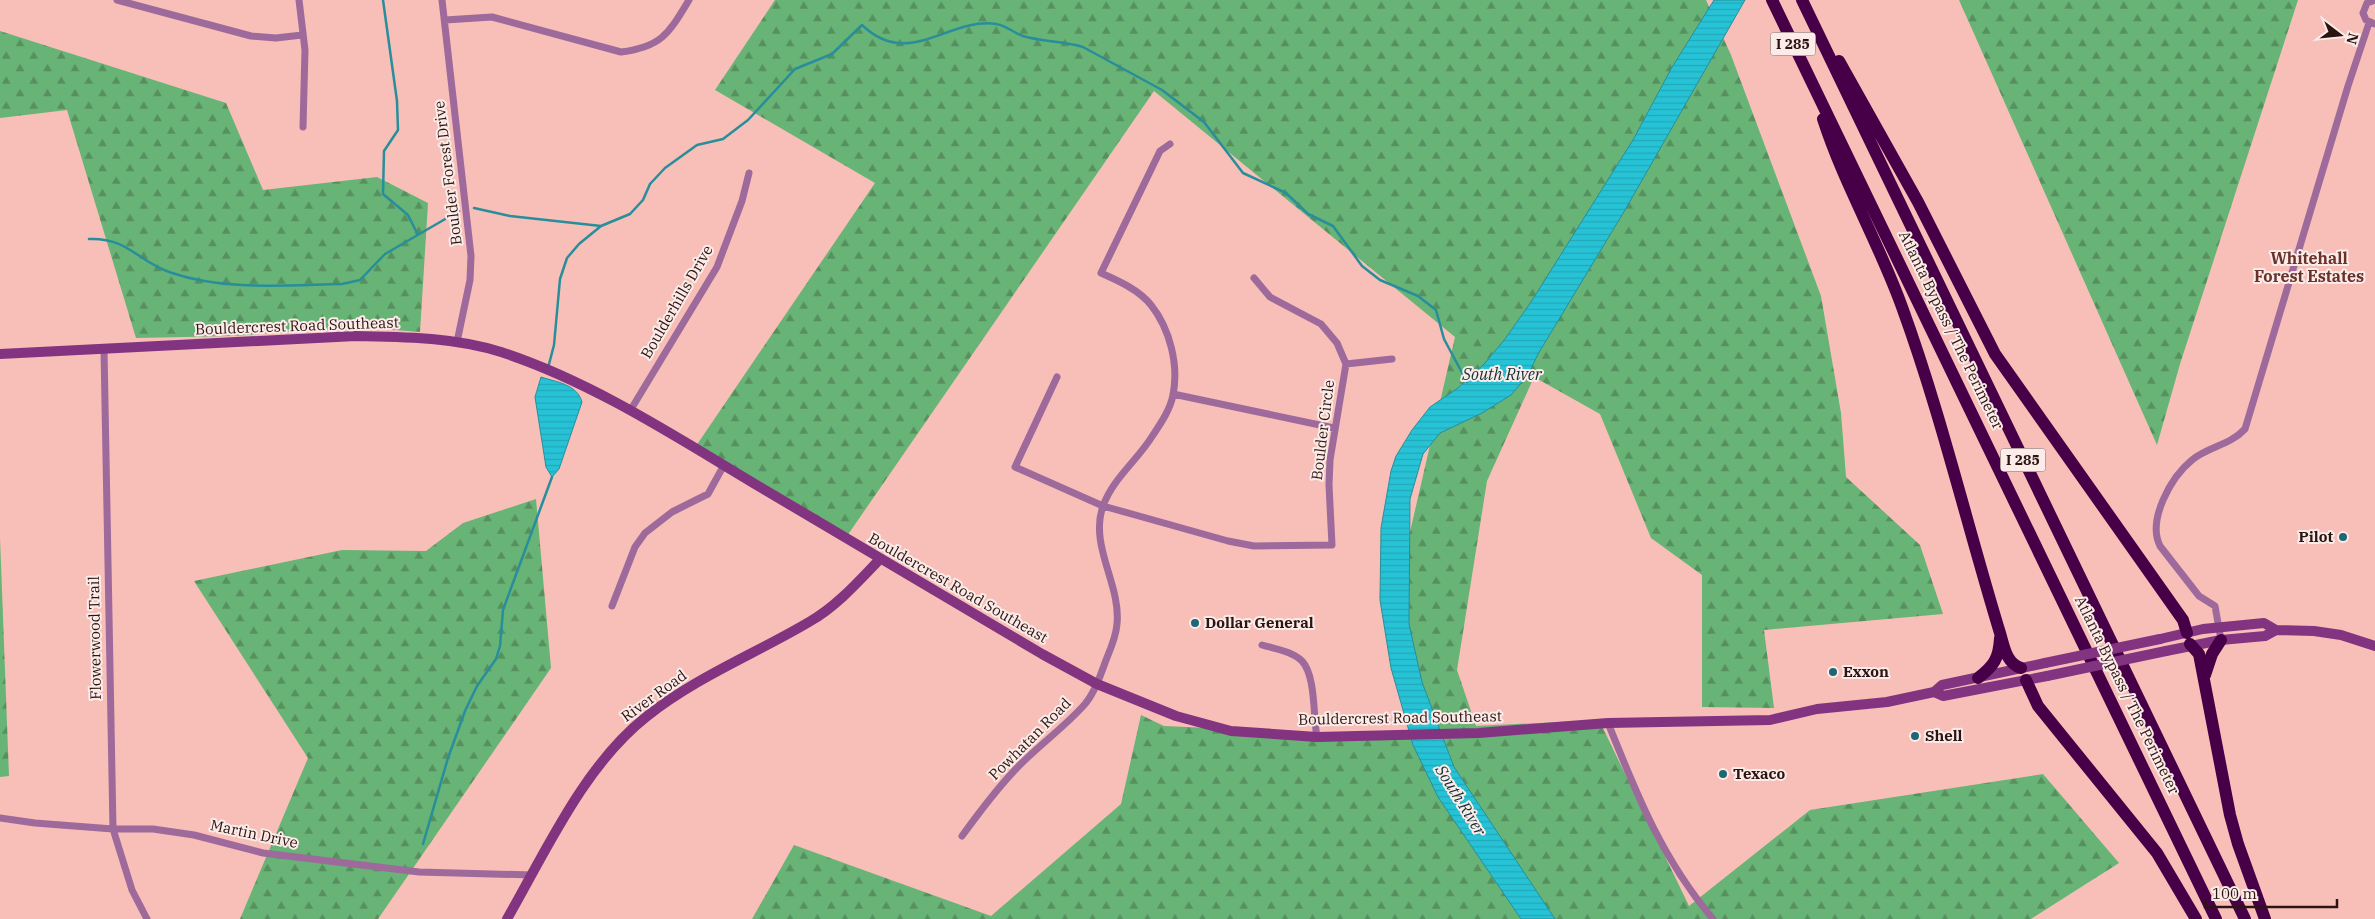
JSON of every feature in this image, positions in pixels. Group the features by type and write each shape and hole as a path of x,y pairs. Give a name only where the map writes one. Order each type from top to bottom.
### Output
{"highway":[{"name":"Atlanta Bypass / The Perimeter","path":"1772,0 2216,919"},
{"name":"Atlanta Bypass / The Perimeter","path":"1803,0 2245,919"},
{"path":"1803,0 1918,202 1995,354 2183,620 2189,639 2200,654 2230,815 2265,919"},
{"path":"1813,88 1833,150 1890,275 1925,371 2008,659 2024,674 2038,706 2158,853 2196,919"},
{"path":"1978,678 1992,668 1996,659 2000,633"},
{"path":"2205,675 2220,634"}],"street":[{"path":"299,0 305,72 303,126"},
{"name":"Boulder Forest Drive","path":"442,0 471,256 470,280 457,342"},
{"path":"445,20 492,17 621,52 640,50 659,41 668,32 689,0"},
{"path":"2220,634 2215,606 2199,596 2160,546 2156,537 2160,513 2168,492 2178,474 2192,460 2235,439 2245,429 2348,86 2372,23 2363,13 2364,6 2372,0"},
{"path":"122,1 251,36 276,38 302,35"},
{"path":"1170,144 1160,150 1101,272 1138,293 1151,305 1162,321 1173,358 1173,394 1334,428"},
{"name":"Boulderhills Drive","path":"630,411 717,267 742,201 749,173"},
{"name":"Boulder Circle","path":"1103,506 1228,541 1254,546 1332,545 1329,485 1334,428 1346,364 1337,343 1321,324 1270,297 1254,278"},
{"name":"Bouldercrest Road Southeast","path":"0,354 356,336 406,337 457,342 500,351 555,372 630,411 1042,654 1097,684 1176,716 1231,732 1317,737 1365,736 1479,733 1608,723 1770,720 1817,709 1887,702 1934,692 1942,685 1978,678 2024,674 2048,676 2166,651 2189,639"},
{"name":"Flowerwood Trail","path":"104,350 113,829 132,890 147,919"},
{"path":"1346,364 1392,359"},
{"path":"1057,377 1016,467 1103,506"},
{"name":"Powhatan Road","path":"962,836 1014,771 1086,703 1097,684 1115,636 1117,622 1115,596 1102,551 1099,525 1103,506 1111,488 1152,438 1167,412 1173,394"},
{"path":"612,606 635,547 645,532 672,512 708,494 724,466"},
{"name":"River Road","path":"507,919 589,777 617,743 645,718 674,697 714,672 811,621 856,584 880,559"},
{"name":"Bouldercrest Road Southeast","path":"1934,692 1943,696 2024,674 2045,663 2160,639 2189,639 2220,634 2265,636 2276,630 2314,631 2341,635 2375,646"},
{"path":"1262,645 1286,652 1302,662 1311,680 1317,737"},
{"path":"1608,723 1645,815 1676,869 1713,919"},
{"name":"Martin Drive","path":"0,818 35,823 113,829 170,831 194,835 264,853 419,872 532,875"}],"green space":[{"path":"775,0 1706,0 1731,55 1821,296 1841,413 1846,477 1920,545 1943,614 1764,630 1774,708 1702,707 1702,575 1651,538 1600,414 1534,377 1487,481 1457,670 1476,726 1599,720 1689,906 1810,810 2043,774 2119,863 2031,919 752,919 794,845 991,916 1121,804 1141,715 1164,726 1411,737 1389,623 1455,337 1154,91 847,536 696,446 875,183 715,90"},
{"path":"1959,0 2298,0 2180,364 2157,445"},
{"path":"0,31 226,103 263,190 377,177 428,203 420,332 369,328 233,336 136,338 67,110 0,118"},
{"path":"536,499 551,668 378,919 240,919 308,758 194,581 342,550 426,551 463,523"},
{"path":"0,538 9,776 0,777"}],"water":[{"name":"South River","path":"1714,0 1745,0 1625,210 1538,354 1528,375 1511,395 1482,413 1440,433 1423,454 1410,499 1409,624 1422,682 1454,767 1555,919 1521,919 1438,797 1413,745 1391,668 1380,600 1381,528 1391,471 1396,456 1412,430 1430,407 1458,388 1485,363 1505,339 1531,302 1633,140 1671,69"},
{"path":"541,377 571,387 576,391 582,402 559,469 552,477 546,467 535,397"}],"waterway":[{"path":"383,0 397,101 398,130 384,151 383,194 408,215 418,235"},
{"path":"548,368 554,345 560,279 567,258 579,244 601,226 630,214 643,200 650,184 665,168 697,145 723,139 748,120 795,69 832,54 862,25 879,38 896,43 912,43 978,24 996,24 1023,36 1083,47 1162,90 1204,122 1243,173 1286,193 1308,214 1333,226 1362,266 1380,280 1418,296 1436,310 1444,339 1467,382"},
{"path":"474,208 510,216 601,226"},
{"path":"89,239 102,239 114,242 124,246 161,269 192,279 256,286 342,284 360,280 385,254 459,211"},
{"path":"423,844 448,758 465,711 477,686 496,659 500,646 503,610 552,477"}],"place":[{"name":"Pilot","path":"2343,537"},
{"name":"Dollar General","path":"1195,623"},
{"name":"Exxon","path":"1833,672"},
{"name":"Shell","path":"1915,736"},
{"name":"Texaco","path":"1723,774"}],"district":[{"name":"Whitehall Forest Estates","path":"2309,267"}]}
